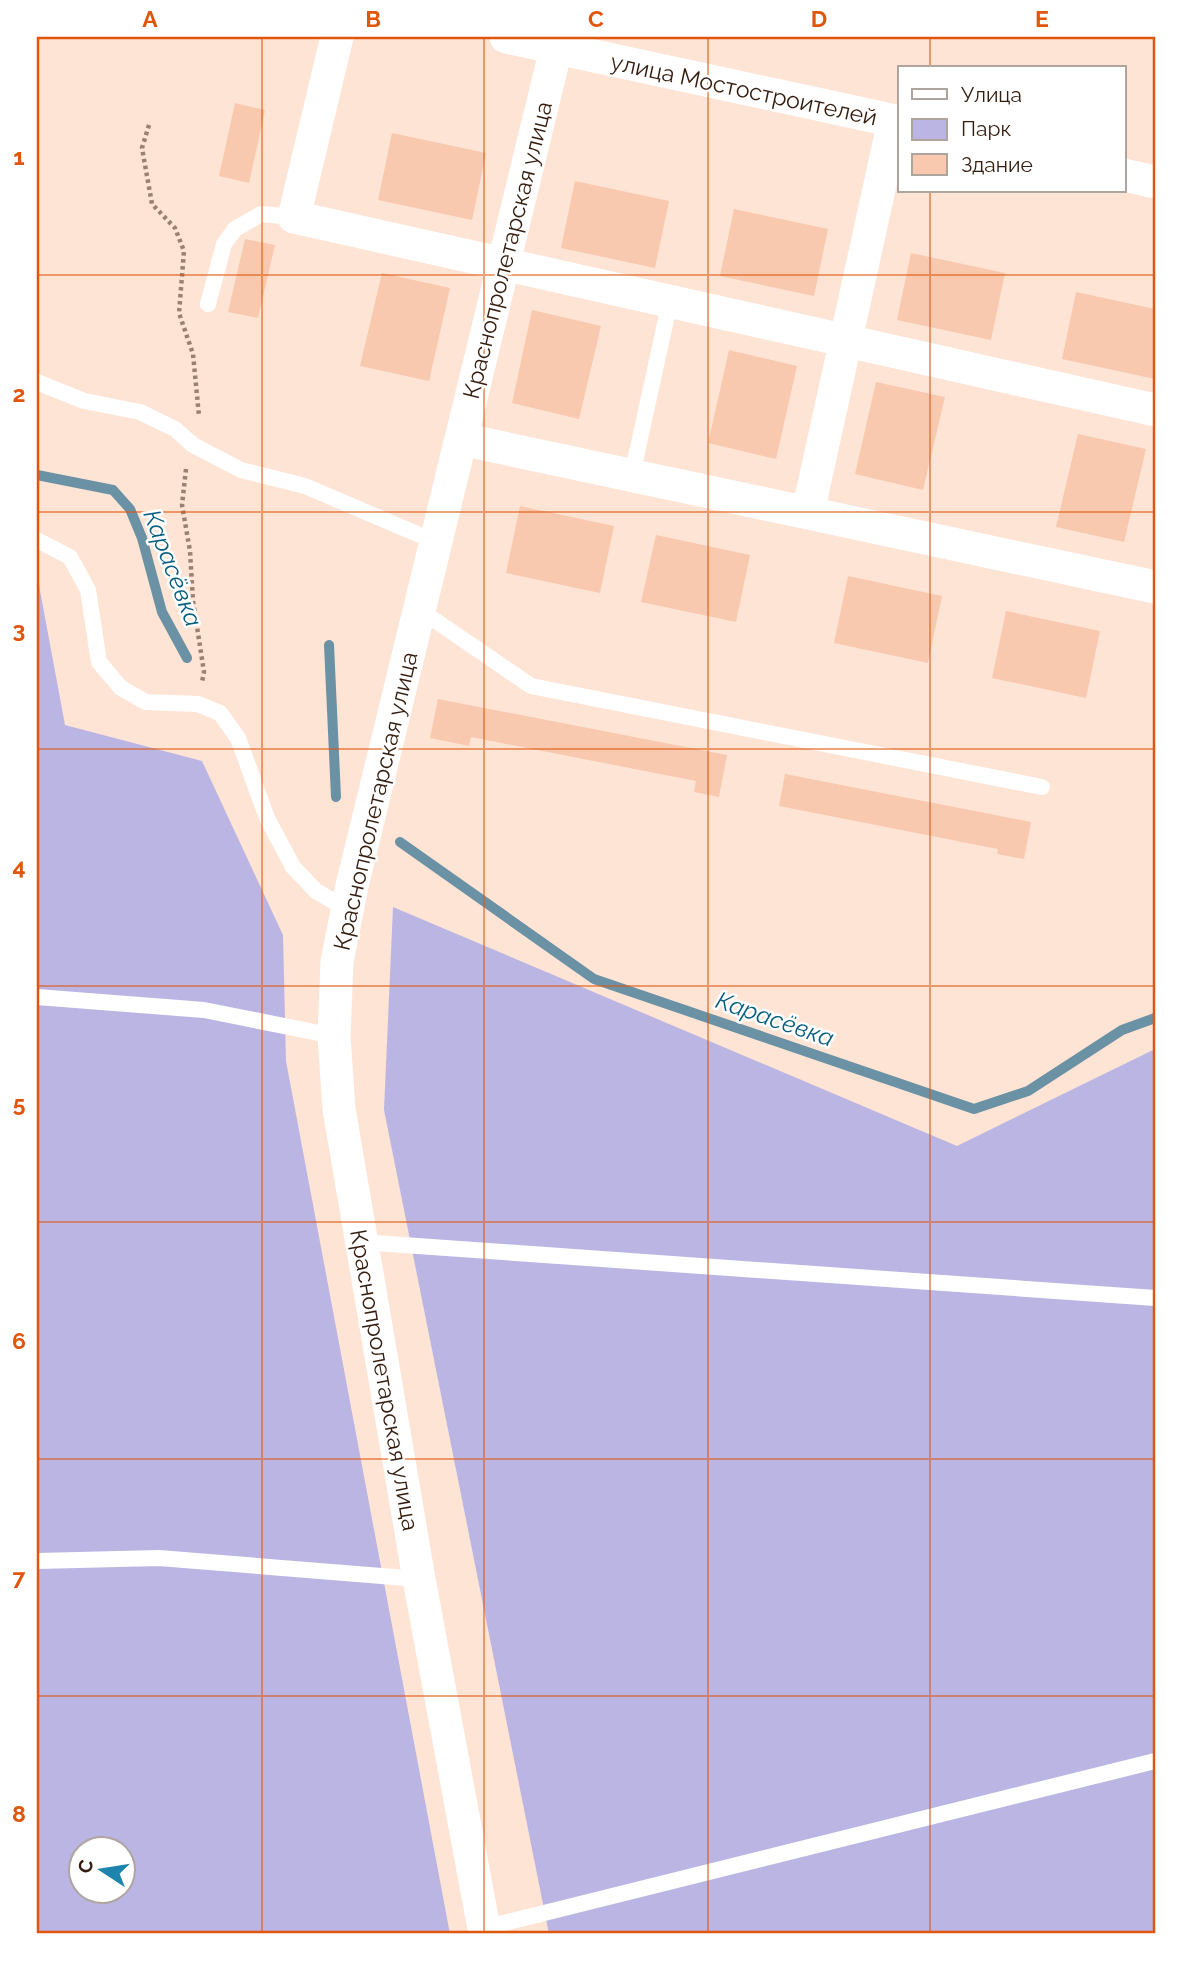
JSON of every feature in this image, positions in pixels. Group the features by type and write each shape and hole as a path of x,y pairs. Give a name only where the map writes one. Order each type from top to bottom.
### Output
{"street":[{"path":"337,37 294,217 1155,410"},
{"name":"улица Мостостроителей","path":"506,37 556,50 897,121"},
{"name":"Краснопролетарская улица","path":"484,1931 360,1241 339,1109 334,1036 337,962 347,909 556,50"},
{"path":"808,512 897,121"},
{"path":"1126,175 1155,182"},
{"path":"461,439 1155,587"}],"lane":[{"path":"208,304 224,244 235,229 261,214 294,217"},
{"path":"632,475 670,301"},
{"path":"37,382 84,401 140,412 175,429 193,445 241,470 305,486 436,542"},
{"path":"37,540 70,557 88,590 99,662 121,688 146,702 198,704 220,713 238,738 267,818 293,867 316,891 347,909"},
{"path":"420,610 531,686 1042,787"},
{"path":"37,997 204,1010 334,1036"},
{"path":"360,1241 1155,1298"},
{"path":"37,1561 159,1558 419,1578"},
{"path":"484,1931 1155,1761"}],"green space":[{"path":"37,584 65,725 202,761 283,935 286,1061 450,1934 37,1934"},
{"path":"393,907 957,1146 1155,1049 1155,1934 549,1934 384,1110"}],"building":[{"path":"235,103 265,110 249,183 219,176"},
{"path":"392,133 486,153 472,220 378,200"},
{"path":"575,181 669,201 655,268 561,248"},
{"path":"734,209 828,229 814,296 720,276"},
{"path":"245,239 275,245 258,318 228,312"},
{"path":"911,253 1005,273 991,340 897,320"},
{"path":"382,273 450,288 429,381 360,366"},
{"path":"1076,292 1155,309 1155,379 1062,359"},
{"path":"532,310 601,326 579,419 512,403"},
{"path":"729,350 797,366 776,459 708,443"},
{"path":"876,382 945,397 923,490 855,474"},
{"path":"1078,434 1146,449 1124,542 1056,527"},
{"path":"520,506 614,526 600,593 506,573"},
{"path":"656,535 750,555 736,622 641,602"},
{"path":"848,576 942,596 928,663 834,643"},
{"path":"1006,611 1100,631 1086,698 992,678"},
{"path":"438,699 727,755 719,797 694,792 696,781 471,737 469,746 430,738"},
{"path":"785,774 1031,822 1024,859 997,854 998,849 779,806"}],"waterway":[{"name":"Карасёвка","path":"37,475 113,490 130,509 142,538 162,612 187,658"},
{"name":"Карасёвка","path":"329,645 336,797"},
{"name":"Карасёвка","path":"400,842 594,979 974,1109 1028,1091 1122,1030 1155,1018"}]}
